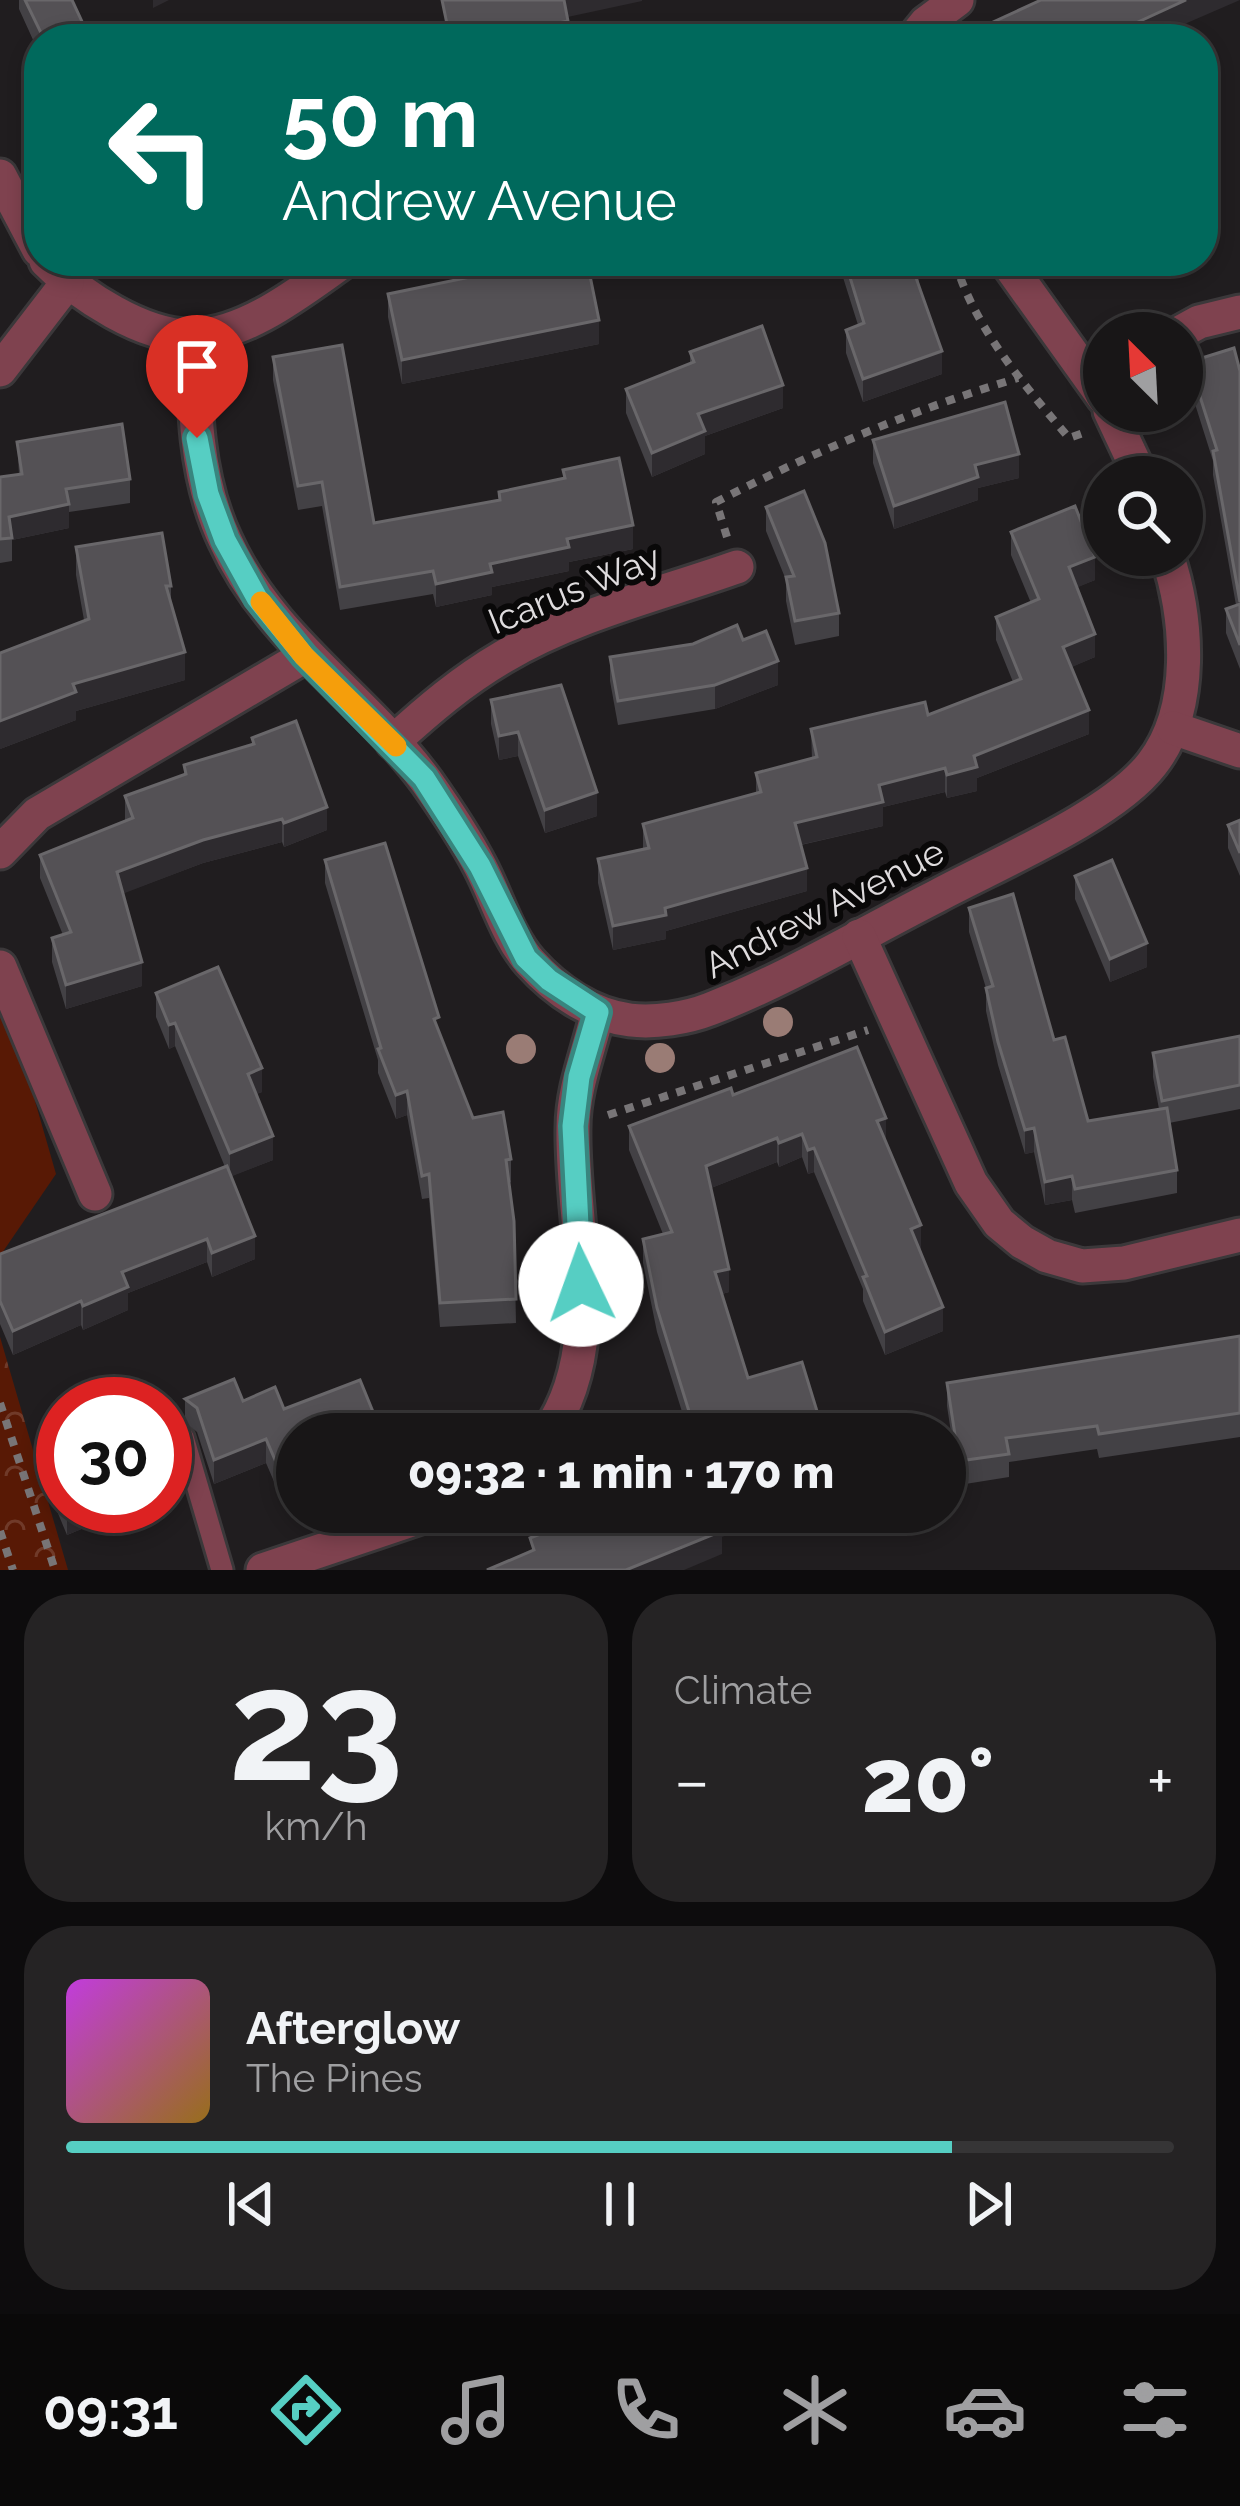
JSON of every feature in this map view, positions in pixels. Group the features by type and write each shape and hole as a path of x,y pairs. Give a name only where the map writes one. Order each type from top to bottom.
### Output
{"street":[{"path":"925,24 957,0"},
{"path":"0,176 24,222"},
{"path":"0,370 55,276"},
{"path":"62,276 112,312 194,336 272,309 322,276"},
{"path":"1017,276 1083,366"},
{"path":"1203,321 1240,312"},
{"name":"Andrew Avenue","path":"194,336 197,438 208,494 225,540 257,598 304,656 393,742 455,823 526,958 549,980 598,1012 632,1021 706,1011 859,936 1117,796 1151,765 1173,728 1184,657 1171,576"},
{"name":"Icarus Way","path":"393,742 450,692 508,654 563,629 737,567"},
{"path":"0,852 37,814 304,656"},
{"path":"1173,728 1240,751"},
{"path":"859,936 971,1183 999,1223 1022,1242 1046,1256 1082,1266 1124,1263 1240,1235"},
{"path":"0,967 95,1194"},
{"path":"558,1413 570,1388 579,1345 581,1284 573,1126 579,1077 598,1012"},
{"path":"263,1570 373,1533"}],"lane":[{"path":"192,1468 222,1570"}],"path":[{"path":"962,276 985,326 1018,377 1069,438 1083,423"},
{"path":"737,567 716,502 812,453 925,406 1018,377"},
{"path":"573,1126 897,1021"},
{"path":"0,1403 55,1570"},
{"path":"0,1531 13,1570"}],"green space":[{"path":"0,979 56,1174 0,1256"},
{"path":"0,1337 36,1460 36,1533 57,1533 68,1570 0,1570"}],"building":[{"path":"25,0 72,0 83,24 37,24"},
{"path":"442,0 564,0 568,21 554,24 447,24"},
{"path":"1041,0 1186,0 1134,24 989,24"},
{"path":"475,276 590,276 599,320 402,360 388,294"},
{"path":"850,276 915,276 942,351 863,379 846,330 864,323"},
{"path":"762,326 783,385 698,414 705,431 652,453 626,389 694,362 690,352"},
{"path":"342,345 374,523 500,500 499,492 565,478 563,470 619,458 633,525 567,539 569,547 490,564 492,572 436,584 433,571 340,587 322,482 298,486 273,357"},
{"path":"1234,348 1240,371 1240,602 1213,451 1217,450 1203,406 1203,358"},
{"path":"1005,402 1019,454 975,465 978,477 894,506 873,440"},
{"path":"122,424 130,479 66,489 69,504 9,517 12,538 0,539 0,477 22,474 17,442"},
{"path":"804,491 825,543 839,613 795,621 786,577 794,576 766,507"},
{"path":"1075,506 1083,526 1083,562 1069,567 1095,634 1063,647 1089,710 974,756 977,767 947,775 945,768 879,785 883,802 795,823 807,868 665,908 666,915 613,926 598,859 649,848 643,824 761,792 756,773 817,757 811,729 925,702 928,715 1021,679 996,617 1039,599 1011,532"},
{"path":"162,533 171,586 166,586 185,652 73,684 76,692 0,721 0,653 89,619 76,547"},
{"path":"1240,604 1240,645 1226,609"},
{"path":"737,625 743,640 766,631 778,661 715,685 618,701 610,657 693,644"},
{"path":"561,685 597,792 545,810 518,732 499,736 491,700"},
{"path":"296,721 327,807 284,823 282,819 203,840 117,872 142,962 66,985 52,938 71,932 40,855 133,818 125,796 186,774 184,765 254,744 252,738"},
{"path":"1240,820 1240,853 1228,825"},
{"path":"385,843 439,1017 434,1019 473,1118 503,1112 511,1159 506,1160 514,1221 516,1299 440,1303 429,1174 422,1176 407,1091 396,1095 378,1049 325,860"},
{"path":"1112,860 1147,943 1110,959 1075,876"},
{"path":"1013,894 1054,1040 1065,1037 1088,1121 1167,1108 1177,1170 1075,1189 1072,1176 1045,1182 1034,1128 1025,1130 998,1042 986,988 993,986 969,908"},
{"path":"218,967 262,1068 248,1074 273,1136 230,1153 175,1023 169,1025 156,993"},
{"path":"1240,1036 1240,1085 1162,1101 1153,1053"},
{"path":"857,1047 886,1118 877,1121 921,1225 911,1229 943,1307 885,1332 814,1148 808,1150 802,1134 779,1143 777,1138 706,1166 729,1269 715,1272 748,1378 802,1362 818,1413 690,1413 657,1308 643,1239 672,1232 629,1126 731,1088 733,1095"},
{"path":"227,1166 255,1236 212,1253 207,1239 122,1272 128,1287 83,1306 81,1301 13,1331 0,1301 0,1254"},
{"path":"1240,1336 1240,1413 1099,1434 1097,1426 1006,1438 1009,1454 966,1460 966,1413 952,1413 947,1383"},
{"path":"234,1379 243,1401 275,1387 284,1409 360,1380 373,1413 276,1413 276,1462 266,1439 214,1460 192,1396"},
{"path":"543,1533 717,1533 626,1570 487,1570 534,1550 530,1538"}],"slow traffic":[{"path":"261,602 304,656 396,746"}],"route":[{"path":"197,438 208,494 225,540 257,598 304,656 374,722 424,778 480,866 526,958 575,1000 598,1012 579,1077 573,1126 581,1284"}]}
